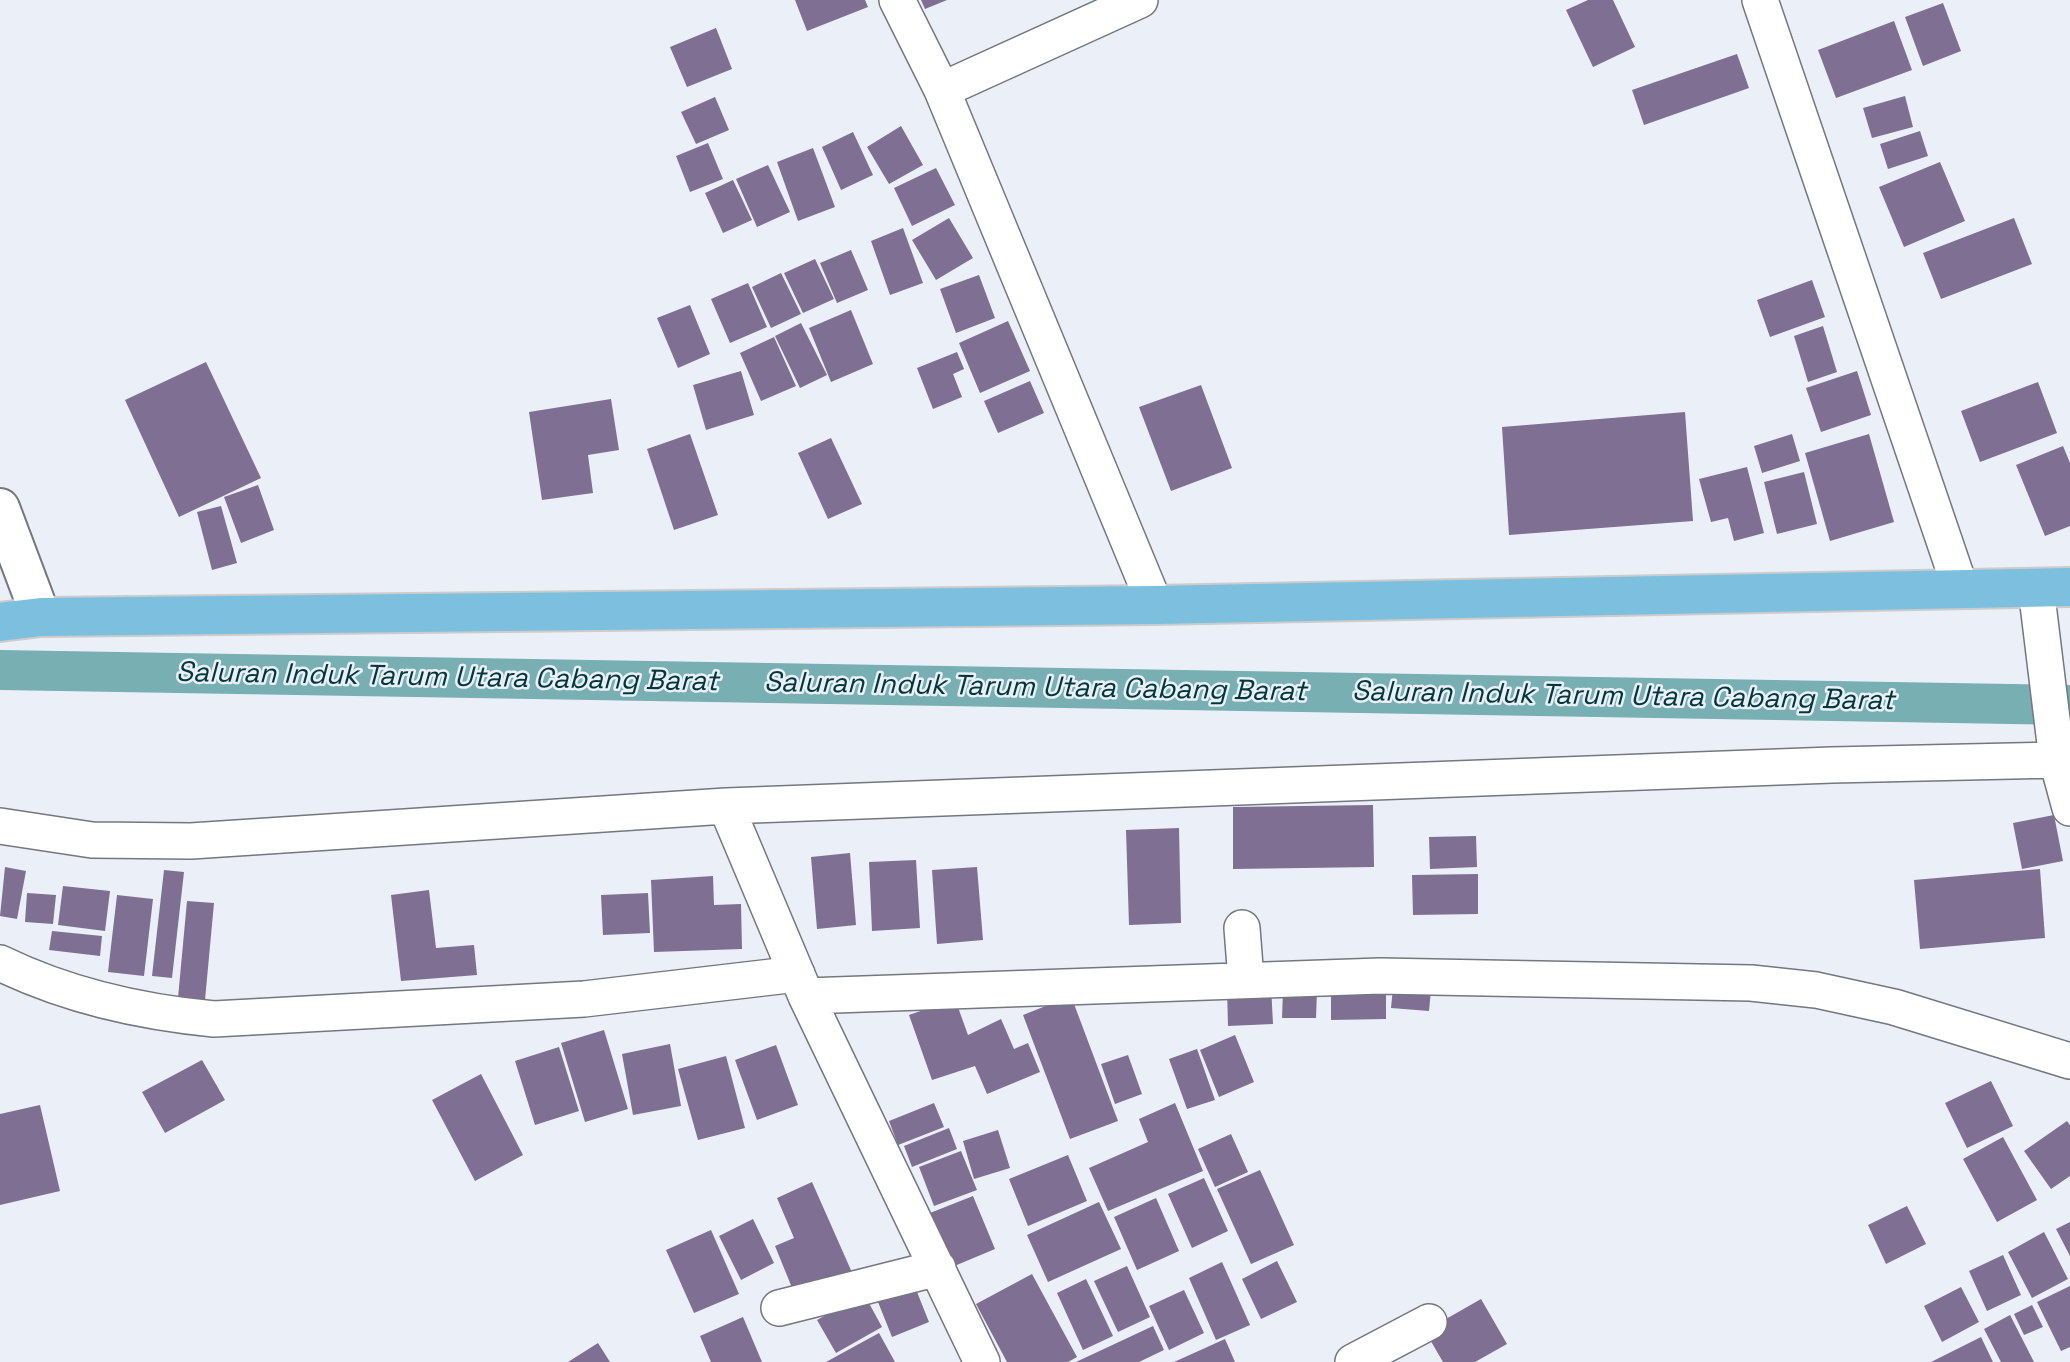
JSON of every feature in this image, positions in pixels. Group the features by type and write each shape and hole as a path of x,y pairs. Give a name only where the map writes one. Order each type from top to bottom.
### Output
{"main road":[{"path":"0,622 41,617 1155,604 2053,587"}],"street":[{"path":"897,0 942,90 1155,604"},
{"path":"942,90 1140,0"},
{"path":"1760,0 1961,590"},
{"path":"0,508 41,617"},
{"path":"0,826 92,840 191,841 726,806 1832,765 2065,783 2042,628 2053,587"},
{"path":"726,806 802,985 982,1362"},
{"path":"0,963 96,1000 163,1014 214,1019 584,999 1245,956 1380,976 1759,984 1816,990 1894,1007 2070,1061"},
{"path":"779,1308 938,1268"},
{"path":"1353,1362 1429,1322"}],"building":[{"path":"795,0 865,0 868,7 807,31"},
{"path":"921,0 947,0 925,9"},
{"path":"1588,0 1613,0 1635,47 1593,67 1566,10"},
{"path":"1943,3 1961,51 1923,66 1905,17"},
{"path":"1894,21 1912,70 1836,98 1818,50"},
{"path":"716,28 732,69 687,87 670,47"},
{"path":"1737,54 1749,88 1644,125 1632,90"},
{"path":"1905,96 1913,127 1872,138 1863,108"},
{"path":"715,97 729,130 696,144 681,112"},
{"path":"901,126 923,165 889,184 867,147"},
{"path":"1920,131 1928,156 1888,169 1880,144"},
{"path":"853,132 873,175 841,190 822,147"},
{"path":"708,143 723,179 690,192 676,156"},
{"path":"813,148 835,207 798,221 777,162"},
{"path":"1940,162 1965,221 1904,247 1879,187"},
{"path":"768,165 790,212 757,227 736,179"},
{"path":"936,168 955,205 912,226 894,188"},
{"path":"733,180 752,220 723,233 705,193"},
{"path":"949,218 973,258 936,280 912,240"},
{"path":"2014,218 2032,264 1941,299 1923,253"},
{"path":"903,228 923,283 890,295 871,241"},
{"path":"851,250 868,290 837,303 820,263"},
{"path":"815,259 834,299 803,313 784,273"},
{"path":"781,273 801,314 771,328 752,287"},
{"path":"979,275 995,318 956,333 940,289"},
{"path":"1812,280 1825,317 1770,337 1757,300"},
{"path":"748,283 767,327 730,343 711,299"},
{"path":"690,305 710,354 678,368 657,318"},
{"path":"851,310 873,364 831,382 809,328"},
{"path":"1008,321 1030,371 980,393 959,343"},
{"path":"801,323 827,375 800,388 775,336"},
{"path":"1823,326 1837,372 1808,382 1794,336"},
{"path":"774,337 796,386 761,401 740,353"},
{"path":"957,352 964,369 953,374 962,397 933,409 917,368"},
{"path":"206,362 261,478 179,517 125,400"},
{"path":"741,371 754,415 706,430 693,385"},
{"path":"1857,371 1871,415 1821,432 1806,388"},
{"path":"1030,381 1044,413 998,433 984,401"},
{"path":"2038,382 2057,433 1980,462 1961,411"},
{"path":"1201,385 1232,468 1171,491 1139,407"},
{"path":"611,399 619,450 588,455 593,493 542,500 529,412"},
{"path":"1685,412 1693,521 1509,535 1502,427"},
{"path":"690,434 718,515 674,530 647,449"},
{"path":"1792,434 1800,461 1762,473 1754,446"},
{"path":"1869,434 1894,522 1830,541 1805,453"},
{"path":"831,438 862,504 828,519 798,453"},
{"path":"2063,446 2070,463 2070,526 2045,536 2016,465"},
{"path":"1747,467 1764,533 1734,541 1728,518 1711,522 1699,479"},
{"path":"1804,472 1817,524 1777,534 1764,482"},
{"path":"258,485 274,530 241,543 224,497"},
{"path":"221,506 237,563 212,570 197,512"},
{"path":"1373,805 1374,867 1233,869 1233,807"},
{"path":"2054,815 2063,861 2022,869 2013,823"},
{"path":"1179,828 1181,923 1129,925 1126,830"},
{"path":"1476,836 1477,867 1430,869 1429,837"},
{"path":"850,853 856,925 817,929 811,857"},
{"path":"916,860 920,928 872,931 869,862"},
{"path":"5,867 26,871 17,919 0,916"},
{"path":"977,867 983,940 937,944 932,870"},
{"path":"2040,869 2045,938 1920,949 1914,880"},
{"path":"164,870 184,872 172,978 152,976"},
{"path":"1478,874 1478,914 1413,915 1412,875"},
{"path":"713,876 714,905 741,904 742,949 654,952 651,880"},
{"path":"63,886 110,891 105,931 58,925"},
{"path":"429,890 436,948 474,945 477,975 401,981 391,895"},
{"path":"27,893 56,895 53,924 25,922"},
{"path":"648,893 650,933 603,935 601,895"},
{"path":"117,895 153,899 144,976 108,972"},
{"path":"187,901 214,903 205,1000 178,998"},
{"path":"52,931 102,936 100,956 49,950"},
{"path":"1386,984 1386,1019 1331,1020 1331,986"},
{"path":"1271,986 1273,1024 1228,1026 1227,988"},
{"path":"1393,988 1431,990 1429,1011 1391,1008"},
{"path":"1283,990 1317,991 1316,1018 1282,1018"},
{"path":"1071,996 1118,1121 1070,1139 1023,1015"},
{"path":"955,999 968,1035 1001,1019 1014,1049 1028,1043 1040,1072 987,1094 975,1066 932,1080 909,1015"},
{"path":"604,1030 628,1109 585,1122 561,1043"},
{"path":"1235,1035 1254,1082 1219,1097 1200,1050"},
{"path":"670,1044 681,1106 633,1115 622,1054"},
{"path":"776,1045 798,1105 757,1120 735,1060"},
{"path":"559,1047 579,1111 535,1125 515,1061"},
{"path":"1197,1049 1215,1100 1187,1109 1169,1059"},
{"path":"1128,1055 1142,1094 1115,1104 1101,1064"},
{"path":"726,1056 745,1128 698,1140 678,1069"},
{"path":"202,1060 225,1100 165,1133 142,1092"},
{"path":"481,1074 523,1155 475,1181 432,1100"},
{"path":"1991,1081 2013,1126 1967,1148 1945,1103"},
{"path":"934,1103 944,1127 898,1145 889,1121"},
{"path":"1175,1103 1203,1171 1108,1211 1089,1168 1148,1142 1139,1119"},
{"path":"40,1105 60,1191 0,1205 0,1114"},
{"path":"2067,1121 2070,1125 2070,1176 2051,1189 2024,1151"},
{"path":"949,1128 957,1149 912,1167 904,1146"},
{"path":"998,1130 1010,1168 974,1179 963,1141"},
{"path":"1231,1134 1248,1172 1215,1187 1198,1149"},
{"path":"2003,1137 2037,1200 1997,1222 1963,1159"},
{"path":"961,1151 977,1190 934,1206 919,1167"},
{"path":"1068,1155 1087,1201 1028,1226 1009,1179"},
{"path":"1260,1170 1294,1245 1251,1264 1217,1189"},
{"path":"1204,1178 1228,1231 1192,1248 1168,1194"},
{"path":"812,1182 854,1277 797,1300 775,1246 794,1238 777,1198"},
{"path":"973,1196 995,1249 952,1267 930,1213"},
{"path":"1156,1198 1179,1251 1137,1270 1114,1217"},
{"path":"1099,1202 1121,1249 1048,1282 1027,1235"},
{"path":"1907,1206 1926,1244 1886,1264 1868,1225"},
{"path":"753,1219 774,1263 741,1280 719,1236"},
{"path":"2070,1222 2070,1256 2056,1229"},
{"path":"711,1230 739,1294 694,1313 666,1250"},
{"path":"2044,1232 2068,1279 2032,1298 2008,1252"},
{"path":"2003,1255 2021,1295 1987,1311 1969,1271"},
{"path":"1277,1261 1297,1302 1261,1319 1242,1279"},
{"path":"1222,1262 1250,1325 1216,1340 1189,1278"},
{"path":"1127,1266 1150,1317 1118,1332 1094,1281"},
{"path":"1032,1274 1077,1357 1068,1362 1007,1362 976,1304"},
{"path":"1086,1279 1113,1336 1083,1350 1057,1293"},
{"path":"2070,1286 2070,1347 2061,1351 2037,1302"},
{"path":"915,1287 929,1322 892,1337 878,1302"},
{"path":"1961,1287 1979,1322 1942,1342 1924,1306"},
{"path":"1184,1290 1204,1333 1169,1350 1149,1306"},
{"path":"864,1294 882,1327 836,1353 817,1320"},
{"path":"1481,1299 1507,1344 1475,1362 1443,1362 1425,1331"},
{"path":"2032,1305 2043,1327 2024,1335 2014,1314"},
{"path":"2010,1315 2034,1362 2001,1362 1984,1329"},
{"path":"743,1317 762,1362 711,1362 700,1336"},
{"path":"1153,1326 1164,1350 1139,1362 1076,1362"},
{"path":"879,1333 895,1362 826,1362"},
{"path":"1981,1337 1993,1362 1931,1362"},
{"path":"1225,1339 1235,1362 1174,1362"},
{"path":"598,1343 610,1362 568,1362"}],"waterway":[{"name":"Saluran Induk Tarum Utara Cabang Barat","path":"0,670 2070,705"}]}
